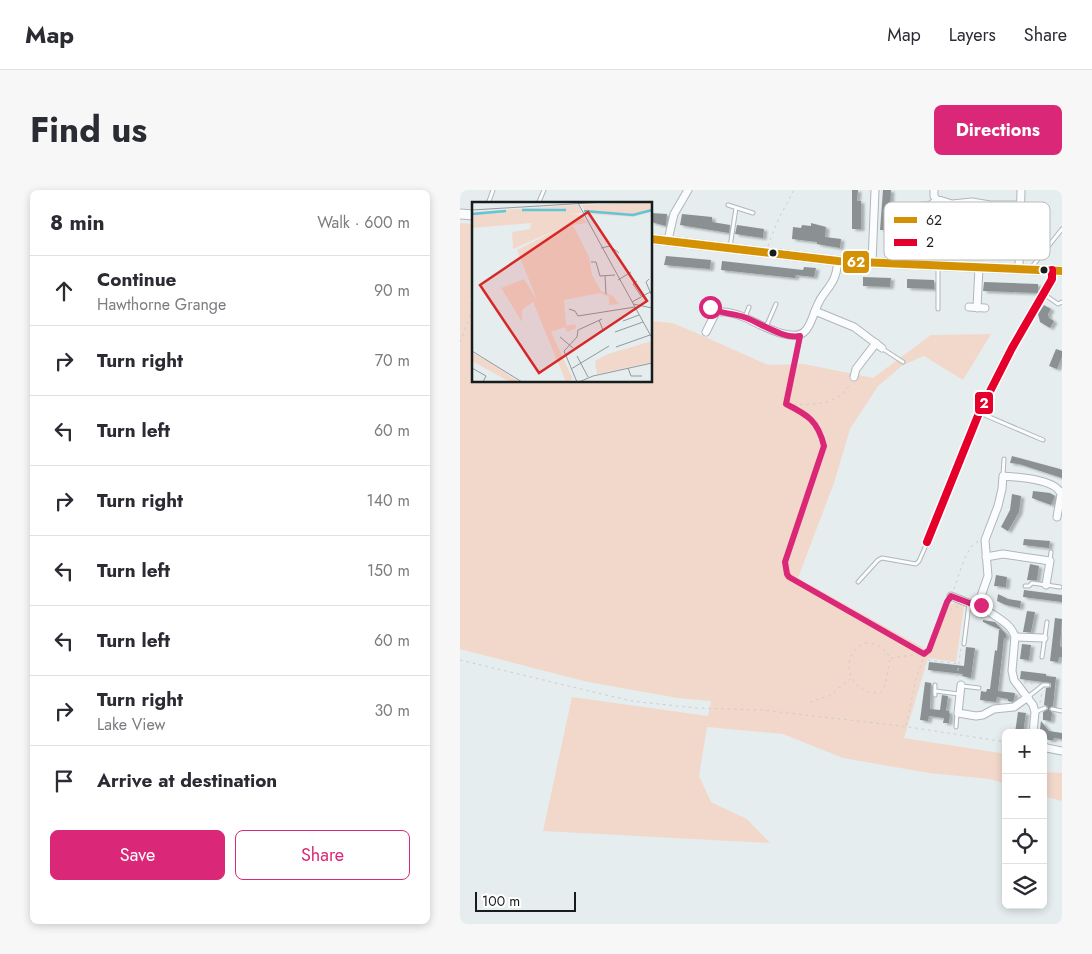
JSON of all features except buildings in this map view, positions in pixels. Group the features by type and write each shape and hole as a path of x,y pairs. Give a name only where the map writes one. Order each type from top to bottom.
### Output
{"street":[{"path":"668,240 674,214 688,190"},
{"path":"872,262 875,190"},
{"path":"934,190 936,199 946,202"},
{"path":"652,239 838,261 1057,270 1012,348 979,412 927,542"},
{"path":"1019,260 1019,268"},
{"path":"706,332 713,309 745,317 782,334 800,336 808,329 819,301 835,276 838,261"},
{"path":"969,307 981,308 979,267"},
{"path":"815,310 854,327 879,346 856,369 854,377"},
{"path":"1033,729 1035,712 1028,697 1014,680 1012,671 1015,637 1011,627 983,608 980,603 988,576 985,540 998,506 1002,489 1002,476 1048,483 1061,490 1057,516"},
{"path":"986,556 1003,554 1050,561 1046,585"},
{"path":"949,599 967,606 980,603"},
{"path":"1015,637 1044,638"},
{"path":"961,686 958,714 983,715 994,709 1014,707 1028,697"},
{"path":"1047,748 1062,750"}],"lane":[{"path":"539,202 544,190"},
{"path":"931,202 936,199"},
{"path":"728,206 753,213"},
{"path":"730,248 736,208"},
{"path":"1050,243 1062,229"},
{"path":"1030,268 1035,260"},
{"path":"938,265 938,309"},
{"path":"1048,297 1058,304 1062,302"},
{"path":"766,327 776,304"},
{"path":"745,317 749,307"},
{"path":"795,362 800,336"},
{"path":"879,346 903,362"},
{"path":"979,412 1042,440"},
{"path":"1002,476 1004,459"},
{"path":"858,582 882,558 916,564 927,542"},
{"path":"1050,561 1051,552"},
{"path":"1025,586 1029,586 1032,583 1060,587"},
{"path":"964,644 967,606"},
{"path":"1042,657 1047,622"},
{"path":"935,685 935,693 960,694"},
{"path":"1028,697 1043,685 1048,685"},
{"path":"961,686 979,688"},
{"path":"1035,712 1045,708"},
{"path":"1052,709 1062,711"},
{"path":"956,727 958,714"}],"path":[{"path":"766,252 771,235 794,190"},
{"path":"460,342 472,310"},
{"path":"786,404 795,362"},
{"path":"786,404 810,405 826,403 838,397 847,389 854,377"},
{"path":"786,404 807,416 820,430 824,446 785,562 787,574 924,654"},
{"path":"890,658 924,654 929,650 969,550 975,542 985,540"},
{"path":"951,610 953,607 967,606"},
{"path":"865,643 874,643 887,652 890,658 885,686 880,693 872,694 857,686 851,678 849,672 851,659 858,646 865,643"},
{"path":"906,726 916,679 924,654"},
{"path":"460,660 631,700 696,708 762,710 906,726 1002,741"},
{"path":"928,660 958,664"},
{"path":"810,702 829,696 851,678"}],"shaded area":[{"path":"460,223 472,224 472,296 469,302 472,301 472,382 652,382 652,321 672,323 768,365 804,364 873,378 931,335 991,334 963,380 924,356 903,365 878,386 850,429 834,483 798,578 927,650 946,601 952,604 957,602 964,606 956,662 928,658 904,738 1002,753 1002,783 990,779 929,773 843,758 783,734 707,727 699,776 711,802 747,819 770,843 543,831 572,697 708,716 711,701 678,698 588,682 460,649"},
{"path":"1047,772 1062,773 1062,801 1047,797"}],"transit line":[{"name":"62","path":"652,239 838,261 1062,271"},
{"name":"2","path":"927,542 979,413 1012,348 1052,279 1052,270"}],"route":[{"path":"710,307 716,312 721,311 745,317 782,334 800,336 786,404 807,416 820,430 824,446 785,562 789,577 925,652 924,654 929,650 951,596 972,604 980,603 981,605"}]}
